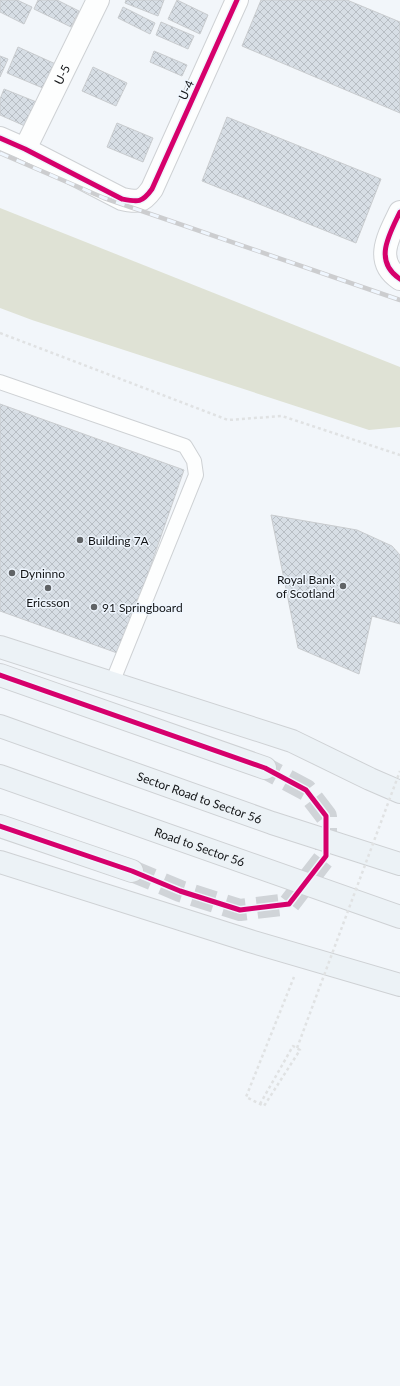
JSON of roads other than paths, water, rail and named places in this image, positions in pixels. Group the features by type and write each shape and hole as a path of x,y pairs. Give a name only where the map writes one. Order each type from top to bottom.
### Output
{"street":[{"name":"U-5","path":"25,149 98,0"},
{"name":"U-4","path":"25,149 122,199 136,201 146,198 152,189 237,0"},
{"path":"0,138 25,149"},
{"path":"400,212 387,240 385,258 391,272 400,279"},
{"path":"0,647 292,741 400,792"},
{"path":"0,675 265,768"},
{"name":"Sector Road to Sector 56","path":"0,726 272,823 400,864"},
{"name":"Road to Sector 56","path":"0,776 400,917"},
{"path":"0,826 132,871"},
{"path":"0,862 400,985"}],"lane":[{"path":"0,382 185,446 194,461 196,475 112,683"}],"tunnel":[{"path":"132,871 180,891 240,910 289,904 326,856 326,816 306,790 265,768"}],"railway":[{"path":"0,153 104,198 400,300"}],"place":[{"name":"Building 7A","path":"80,540"},
{"name":"Dyninno","path":"12,573"},
{"name":"Royal Bank of Scotland","path":"343,586"},
{"name":"Ericsson","path":"48,588"},
{"name":"91 Springboard","path":"94,607"}]}
